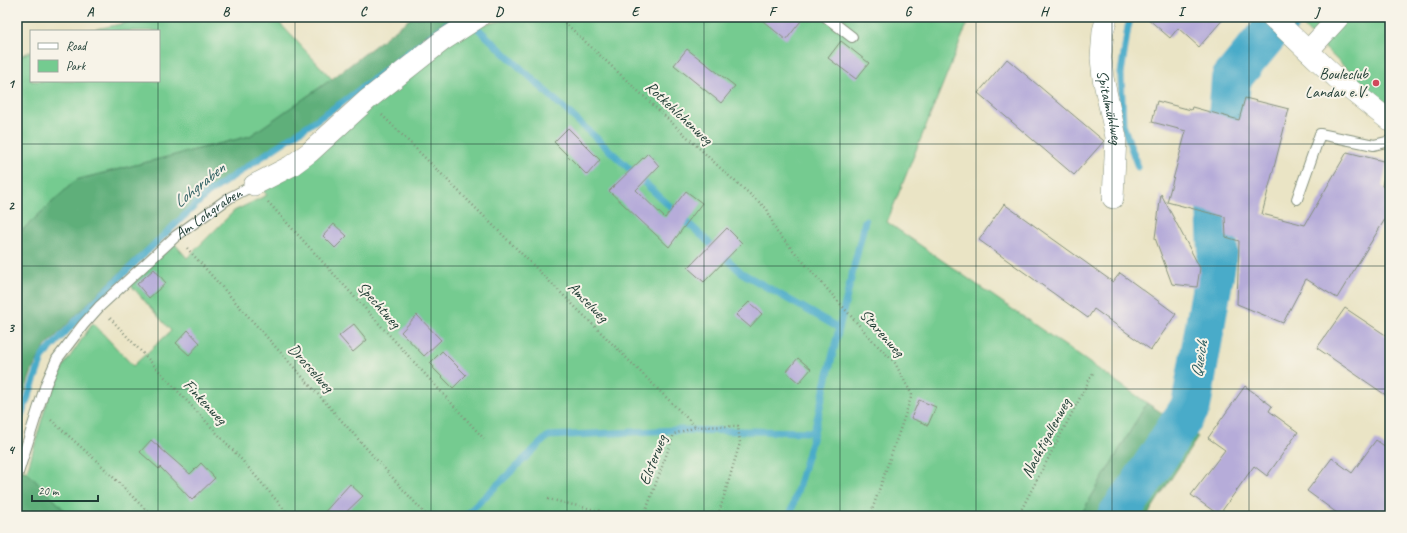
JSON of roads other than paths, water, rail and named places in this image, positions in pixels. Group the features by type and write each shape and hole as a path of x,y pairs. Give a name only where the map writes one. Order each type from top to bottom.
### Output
{"street":[{"name":"Am Lohgraben","path":"254,185 291,166 310,152 367,100 442,41 479,17"},
{"name":"Spitalmühlweg","path":"1107,17 1103,31 1101,58 1103,78 1116,137 1113,198"},
{"path":"1272,17 1342,83 1390,122"},
{"path":"1301,44 1339,17"}],"lane":[{"path":"826,17 852,37"},
{"path":"1298,199 1320,134 1374,145 1390,141"},
{"name":"Am Lohgraben","path":"17,476 46,384 57,359 83,325 99,307 176,236 229,198 254,185"}],"waterway":[{"name":"Lohgraben","path":"17,427 43,356 90,306 208,193 343,102 456,17"},
{"path":"1131,17 1128,27 1121,74 1123,125 1138,167"},
{"name":"Queich","path":"1227,131 1231,79 1282,17"},
{"path":"473,24 742,273 839,328"},
{"name":"Queich","path":"1117,516 1137,489 1191,406 1218,252 1215,180"},
{"path":"465,516 548,436 678,430 814,432 865,221"},
{"path":"790,516 814,432"}],"place":[{"name":"Bouleclub Landau e.V.","path":"1376,83"}]}
